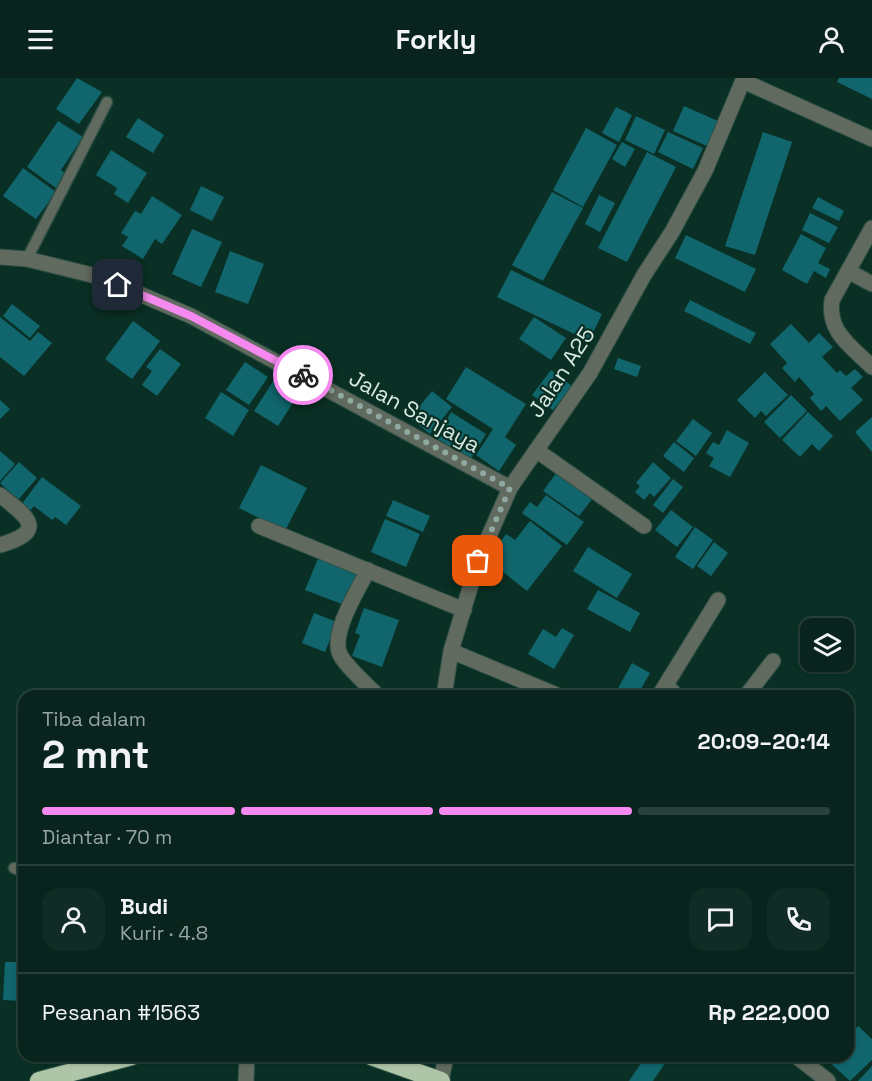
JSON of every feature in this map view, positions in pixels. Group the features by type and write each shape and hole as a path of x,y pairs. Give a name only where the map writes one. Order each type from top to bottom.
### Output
{"highway":[{"path":"39,1081 110,1062"},
{"path":"388,1062 441,1081"}],"street":[{"path":"743,80 872,139"},
{"name":"Jalan A25","path":"445,690 451,651 478,561 510,488 590,373 644,276 672,232 705,171 743,80"},
{"path":"872,228 832,300 831,320 837,332 872,367"},
{"name":"Jalan Sanjaya","path":"0,257 27,259 100,277 191,316 510,488"},
{"path":"848,271 872,284"},
{"path":"536,450 644,526"},
{"path":"0,495 27,516 29,524 28,531 20,539 0,545"},
{"path":"258,526 464,610"},
{"path":"368,570 339,631 338,646 340,657 372,690"},
{"path":"662,690 718,600"},
{"path":"451,651 545,690"},
{"path":"751,690 773,661"},
{"path":"246,1081 247,1062"},
{"path":"441,1081 445,1062"},
{"path":"804,1062 828,1081"}],"lane":[{"path":"27,259 107,102"}],"building":[{"path":"77,78 102,92 79,124 56,109"},
{"path":"839,78 872,78 872,99 837,82"},
{"path":"684,106 718,121 707,146 673,131"},
{"path":"616,107 632,115 619,142 602,133"},
{"path":"636,116 665,130 654,154 625,140"},
{"path":"138,118 164,135 153,153 126,137"},
{"path":"58,121 83,137 61,170 66,174 56,188 27,167"},
{"path":"586,128 617,145 583,207 553,190"},
{"path":"668,132 703,148 693,169 658,152"},
{"path":"763,132 792,142 755,255 725,246"},
{"path":"622,142 635,149 625,167 612,159"},
{"path":"111,150 147,173 128,203 114,194 117,188 96,175"},
{"path":"647,152 676,167 627,262 598,248"},
{"path":"23,168 56,192 36,219 3,196"},
{"path":"201,186 224,197 212,221 190,210"},
{"path":"552,192 583,208 543,281 512,265"},
{"path":"599,195 615,203 600,232 585,224"},
{"path":"152,196 182,215 162,244 155,239 143,259 122,246 128,237 121,233 135,211 141,214"},
{"path":"818,197 844,211 839,221 812,208"},
{"path":"810,213 838,227 829,243 802,230"},
{"path":"192,229 222,242 201,287 172,274"},
{"path":"801,234 826,248 818,263 830,269 826,278 814,271 807,284 782,270"},
{"path":"686,235 756,269 745,292 675,258"},
{"path":"230,251 264,264 248,304 215,292"},
{"path":"511,270 602,314 589,341 497,297"},
{"path":"690,300 756,333 750,344 684,311"},
{"path":"12,304 40,326 30,338 3,316"},
{"path":"0,317 30,341 38,332 52,343 24,376 0,357"},
{"path":"534,317 566,338 551,360 519,339"},
{"path":"133,321 160,341 132,379 105,359"},
{"path":"791,324 809,343 819,333 833,347 822,357 837,373 840,370 846,376 855,369 863,377 851,388 863,400 840,421 826,406 821,411 810,398 814,394 799,377 795,382 782,368 787,363 770,344"},
{"path":"160,349 181,364 157,396 142,385 152,371 146,367"},
{"path":"618,358 641,366 637,377 614,369"},
{"path":"245,362 268,377 249,405 226,390"},
{"path":"466,367 526,404 505,437 516,445 499,471 476,455 493,429 446,399"},
{"path":"551,370 572,386 553,410 532,395"},
{"path":"765,372 788,395 766,416 761,411 755,418 737,400"},
{"path":"276,377 300,392 278,426 254,411"},
{"path":"432,391 452,407 430,434 410,418"},
{"path":"221,392 249,410 233,436 205,418"},
{"path":"791,395 807,411 780,438 764,422"},
{"path":"0,400 10,409 0,419"},
{"path":"451,412 486,434 471,459 436,438"},
{"path":"808,412 833,436 819,451 812,444 800,457 782,440"},
{"path":"872,417 872,452 855,432"},
{"path":"693,419 712,433 696,456 676,441"},
{"path":"727,430 749,443 730,477 709,466 714,458 706,453 713,442 719,445"},
{"path":"674,442 694,458 684,472 663,456"},
{"path":"0,451 15,464 0,481"},
{"path":"19,462 37,478 18,500 0,483"},
{"path":"653,462 671,478 654,497 650,493 644,500 635,492 640,486 636,483"},
{"path":"261,465 307,488 285,531 239,508"},
{"path":"557,472 593,498 579,516 543,491"},
{"path":"42,477 81,506 66,525 55,517 52,520 34,506 30,511 21,505"},
{"path":"673,479 683,487 663,513 653,505"},
{"path":"546,495 584,522 567,545 522,513 530,502 537,507"},
{"path":"393,500 430,516 423,532 386,516"},
{"path":"671,510 693,527 677,547 655,530"},
{"path":"385,519 420,534 406,567 371,552"},
{"path":"530,521 562,546 527,591 493,564 503,551 497,547 506,534 515,540"},
{"path":"695,527 713,540 693,569 675,557"},
{"path":"714,542 728,553 711,576 697,566"},
{"path":"588,547 632,574 617,598 573,571"},
{"path":"319,556 360,573 347,606 305,590"},
{"path":"598,590 640,613 630,632 587,609"},
{"path":"364,608 399,620 382,667 352,656 360,635 355,633"},
{"path":"314,613 337,622 325,652 302,643"},
{"path":"562,628 574,635 554,669 528,654 543,629 556,637"},
{"path":"632,663 650,673 640,690 617,690"},
{"path":"17,944 18,1001 3,1000 5,962 16,962"},
{"path":"858,1026 872,1039 872,1060 850,1081 829,1062 854,1062 854,1030"},
{"path":"642,1062 666,1062 653,1081 629,1081"},
{"path":"872,1066 872,1081 858,1081"}],"way so far":[{"path":"303,375 510,488 478,561"}],"route":[{"path":"118,285 191,316 303,375"}]}
